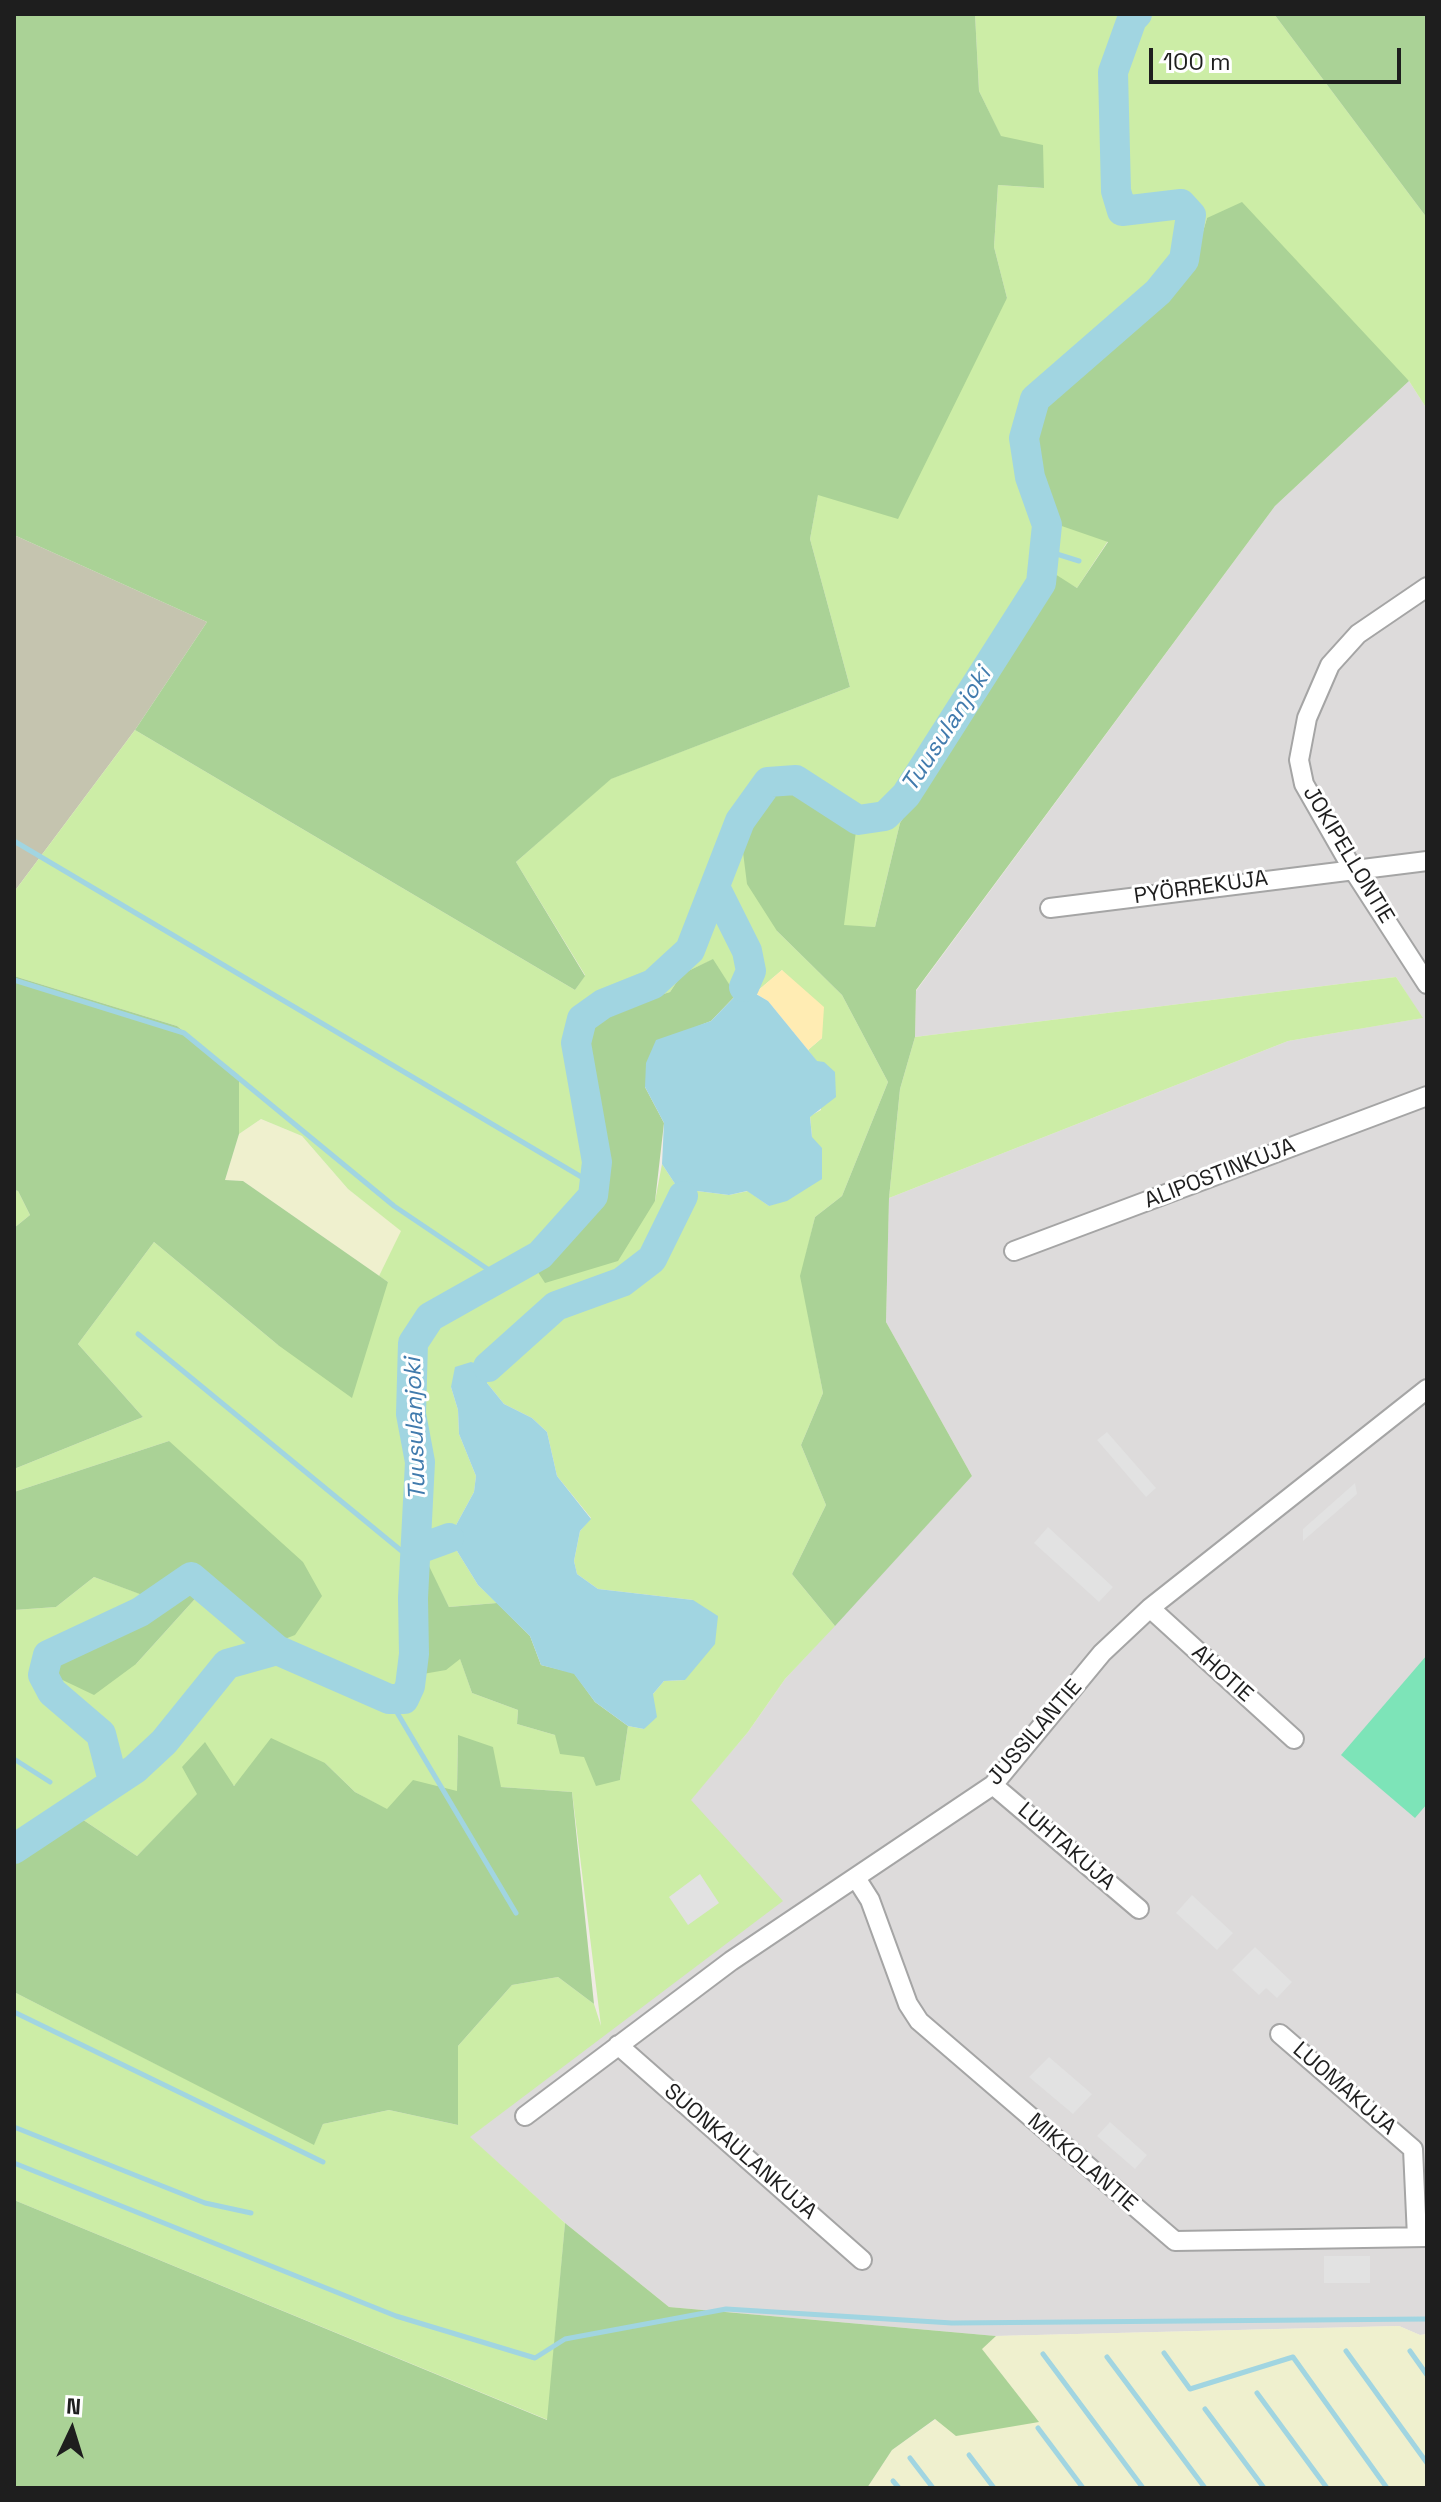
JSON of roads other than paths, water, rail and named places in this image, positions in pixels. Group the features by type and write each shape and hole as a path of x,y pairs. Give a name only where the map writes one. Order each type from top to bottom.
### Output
{"street":[{"name":"JOKIPELLONTIE","path":"1427,587 1347,645 1330,665 1307,718 1299,771 1352,868 1427,984"},
{"name":"PYÖRREKUJA","path":"1050,908 1427,861"},
{"name":"ALIPOSTINKUJA","path":"1014,1251 1427,1096"},
{"name":"JUSSILANTIE","path":"525,2116 731,1961 993,1785 1102,1653 1150,1608 1427,1389"},
{"name":"AHOTIE","path":"1150,1608 1294,1739"},
{"name":"LUHTAKUJA","path":"993,1785 1139,1909"},
{"name":"MIKKOLANTIE","path":"856,1878 870,1900 908,2004 919,2021 1175,2241 1422,2237"},
{"name":"LUOMAKUJA","path":"1280,2034 1413,2149 1422,2237"},
{"name":"SUONKAULANKUJA","path":"618,2045 862,2260"}],"water":[{"path":"744,987 768,1001 817,1061 824,1062 835,1072 836,1097 810,1117 812,1137 822,1148 822,1179 787,1201 769,1206 747,1191 729,1195 697,1191 683,1196 662,1164 664,1123 645,1087 646,1063 656,1040 711,1021"},
{"path":"471,1362 488,1367 487,1383 504,1404 532,1418 547,1432 557,1476 591,1519 580,1531 574,1561 577,1574 598,1589 693,1600 718,1616 715,1644 685,1680 664,1681 653,1694 657,1717 644,1729 628,1726 595,1702 574,1674 541,1665 530,1636 478,1585 449,1538 474,1492 476,1476 459,1434 458,1410 451,1387 455,1367"}],"waterway":[{"name":"Tuusulanjoki","path":"14,1849 135,1769 164,1742 227,1664 277,1650 389,1699 404,1699 410,1686 414,1654 413,1598 420,1462 411,1414 413,1343 430,1317 540,1255 593,1196 597,1162 576,1043 582,1019 603,1004 653,984 690,950 740,821 768,782 796,780 858,820 885,816 906,795 1041,583 1047,525 1030,477 1024,438 1035,399 1158,292 1184,260 1191,215 1181,204 1122,211 1116,191 1113,72 1132,19 1137,14"},
{"path":"1044,550 1079,561"},
{"path":"14,841 595,1185"},
{"path":"715,887 747,951 751,971 744,987"},
{"path":"14,980 184,1033 394,1206 498,1276"},
{"path":"488,1367 556,1306 622,1282 652,1259 683,1196"},
{"path":"138,1334 415,1562"},
{"path":"416,1550 449,1538"},
{"name":"Tuusulanjoki","path":"113,1781 101,1734 52,1692 43,1675 48,1655 140,1612 191,1577 277,1650"},
{"path":"389,1699 516,1913"},
{"path":"14,1759 50,1782"},
{"path":"14,2012 323,2162"},
{"path":"14,2127 205,2203 251,2213"},
{"path":"14,2163 396,2316 535,2358 565,2339 726,2309 952,2323 1427,2319"},
{"path":"1346,2351 1427,2463"},
{"path":"1410,2351 1427,2375"},
{"path":"1164,2353 1190,2389 1293,2357 1387,2488"},
{"path":"1043,2354 1143,2488"},
{"path":"1107,2357 1205,2488"},
{"path":"1257,2393 1327,2488"},
{"path":"1205,2409 1264,2488"},
{"path":"1038,2428 1083,2488"},
{"path":"969,2455 994,2488"},
{"path":"910,2458 933,2488"},
{"path":"893,2481 899,2488"}]}
